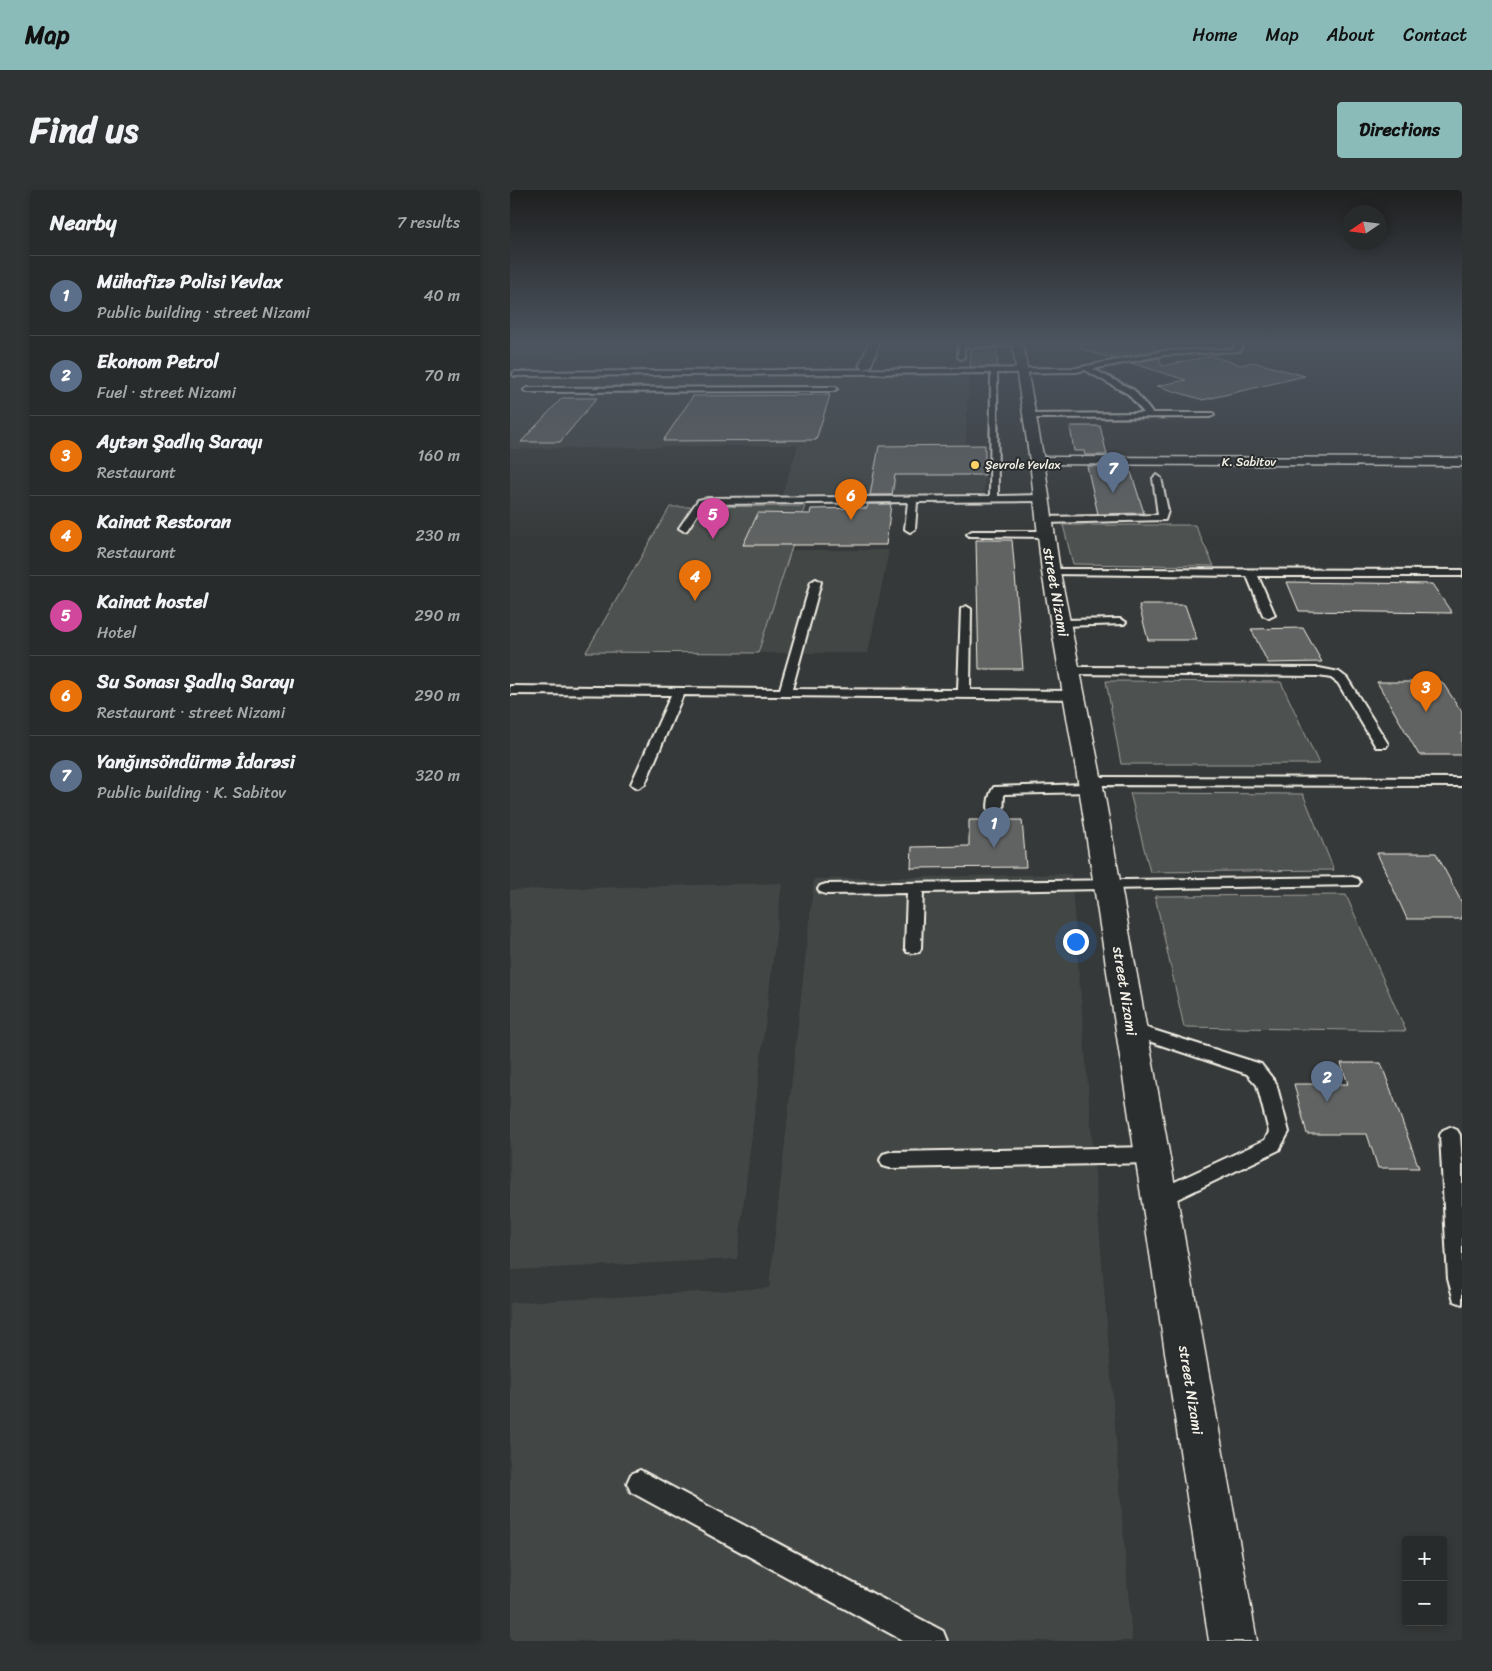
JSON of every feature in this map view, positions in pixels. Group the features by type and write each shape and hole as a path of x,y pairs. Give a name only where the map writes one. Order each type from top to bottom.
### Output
{"main road":[{"name":"street Nizami","path":"1026,409 1030,416 1037,461 1051,572 1091,785 1233,1641"},
{"name":"K. Sabitov","path":"1037,461 1462,462"}],"lane":[{"path":"994,498 1004,409"},
{"path":"1145,409 1150,415"},
{"path":"1030,416 1210,415"},
{"path":"972,534 1044,517 1162,518 1163,511 1157,478"},
{"path":"684,528 701,502 708,501 994,498 1044,517"},
{"path":"910,529 913,499"},
{"path":"1051,572 1462,573"},
{"path":"1251,572 1269,615"},
{"path":"785,692 816,582"},
{"path":"964,694 966,609"},
{"path":"1062,623 1120,622"},
{"path":"510,690 964,694 1073,683 1319,672 1335,675 1343,681 1381,744"},
{"path":"638,784 679,691"},
{"path":"996,816 996,795 1000,790 1091,785 1462,782"},
{"path":"826,889 1352,882"},
{"path":"913,948 915,888"},
{"path":"1131,1029 1254,1069 1266,1083 1278,1132 1272,1145 1160,1198"},
{"path":"1450,1135 1459,1279 1462,1294"},
{"path":"890,1160 1152,1155"},
{"path":"640,1483 933,1641"}],"shaded area":[{"path":"510,409 967,409 964,476 985,476 984,493 782,495 798,445 510,449"},
{"path":"805,506 758,653 586,652 670,507"},
{"path":"1063,525 1195,525 1214,566 1073,564"},
{"path":"791,550 889,550 868,653 758,653"},
{"path":"1106,681 1281,682 1319,764 1121,764"},
{"path":"1130,793 1303,794 1334,870 1150,872"},
{"path":"1071,874 1132,1641 510,1641 510,1303 769,1288 814,879"},
{"path":"782,883 737,1259 510,1270 510,890"},
{"path":"1346,895 1406,1031 1184,1027 1155,896"}],"building":[{"path":"552,409 588,409 560,442 521,442"},
{"path":"685,409 826,409 816,440 663,441"},
{"path":"1070,426 1100,426 1107,455 1085,455 1084,451 1074,451"},
{"path":"985,445 985,475 895,475 892,495 870,495 879,446"},
{"path":"1087,466 1110,466 1112,472 1131,472 1144,513 1098,514"},
{"path":"868,504 891,504 886,545 743,545 758,513 810,514 811,509 867,508"},
{"path":"976,540 1012,540 1023,669 979,669"},
{"path":"1287,582 1432,584 1452,613 1299,611"},
{"path":"1139,605 1185,605 1197,640 1148,640"},
{"path":"1303,628 1322,662 1268,663 1251,629"},
{"path":"1377,682 1442,682 1462,712 1462,755 1419,755"},
{"path":"969,820 1022,820 1026,867 911,868 912,847 969,846"},
{"path":"1377,853 1436,853 1462,903 1462,919 1407,919"},
{"path":"1341,1063 1381,1063 1419,1168 1378,1168 1367,1134 1307,1134 1294,1084 1348,1084"}],"place":[{"name":"Şevrole Yevlax","path":"975,465"},
{"name":"Yanğınsöndürmə İdarəsi","path":"1113,493"},
{"name":"Su Sonası Şadlıq Sarayı","path":"851,520"},
{"name":"Kainat hostel","path":"713,539"},
{"name":"Kainat Restoran","path":"695,601"},
{"name":"Aytən Şadlıq Sarayı","path":"1426,712"},
{"name":"Mühafizə Polisi Yevlax","path":"994,848"},
{"name":"Ekonom Petrol","path":"1327,1102"}]}
